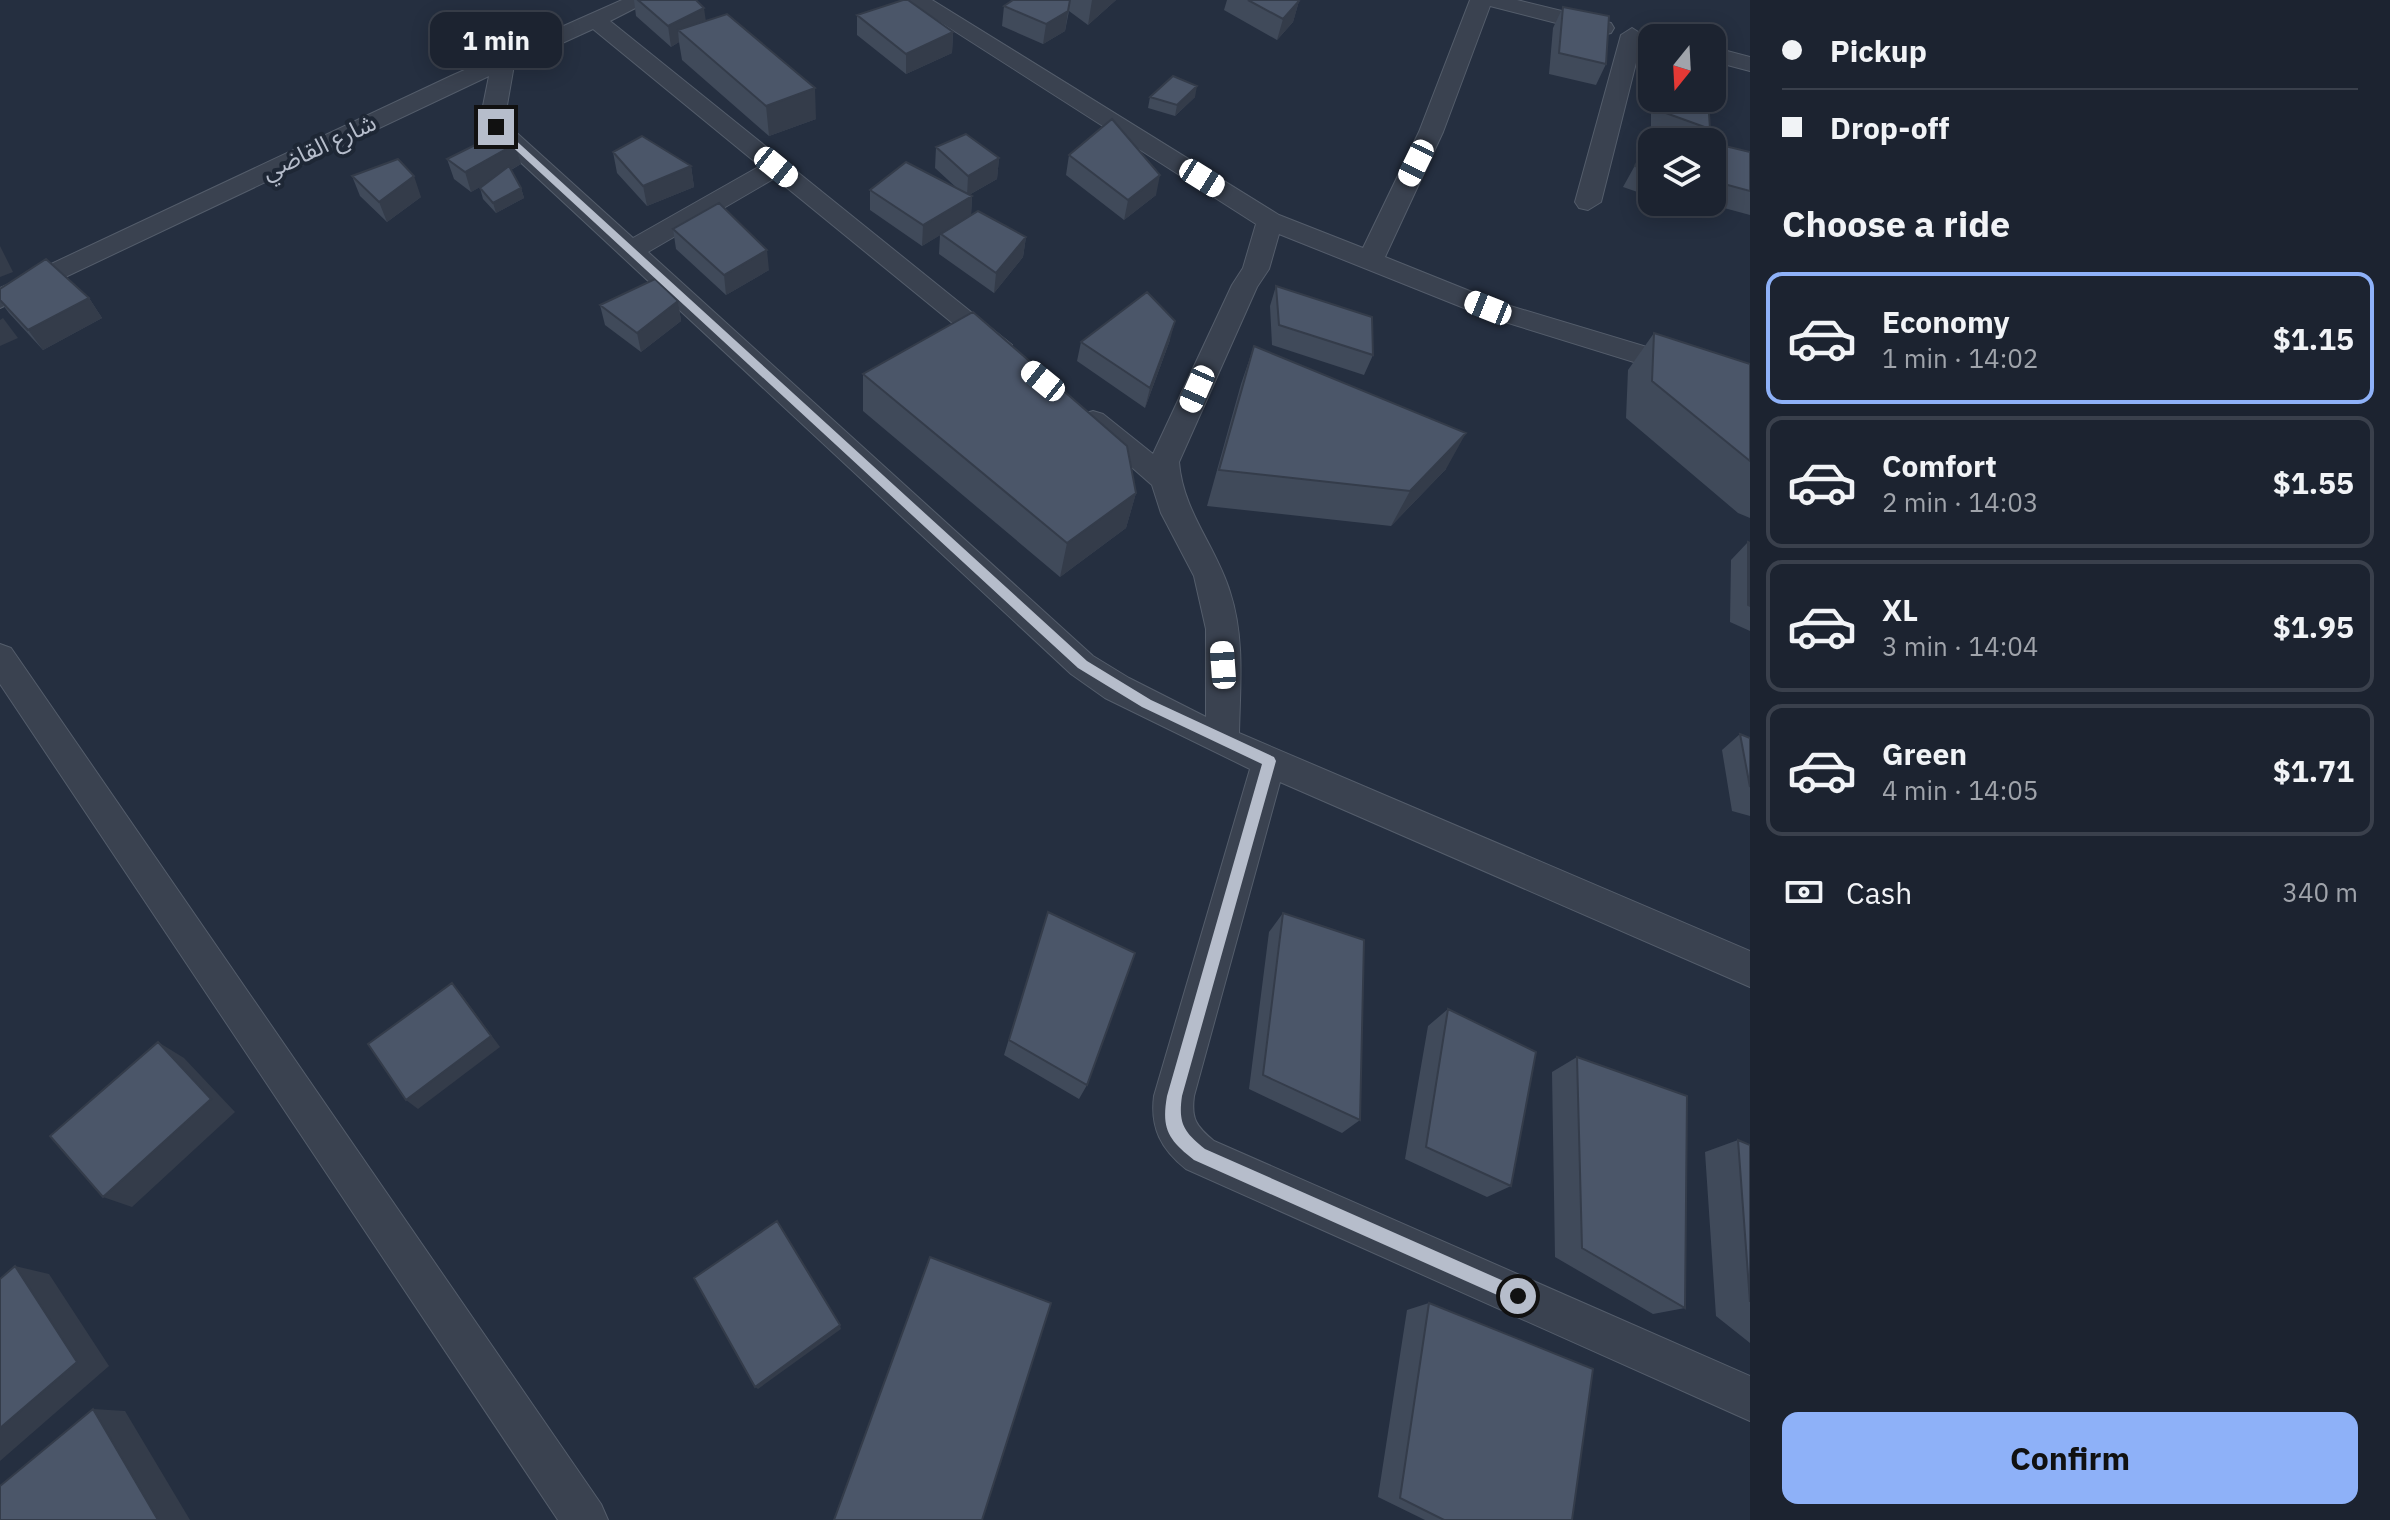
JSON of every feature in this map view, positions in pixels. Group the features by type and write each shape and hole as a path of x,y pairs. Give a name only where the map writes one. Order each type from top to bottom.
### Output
{"street":[{"name":"شارع القاضي","path":"0,299 503,61 640,0"},
{"path":"917,0 1270,221 1488,308 1750,388"},
{"path":"1371,259 1431,132 1481,0"},
{"path":"1491,0 1638,37"},
{"path":"595,20 1019,362"},
{"path":"1588,202 1638,50"},
{"path":"1726,58 1750,64"},
{"path":"503,61 494,111 496,127 1082,665 1117,688 1222,741 1750,969"},
{"path":"631,250 776,167"},
{"path":"1222,741 1223,665 1216,594 1201,556 1172,509 1164,479 1164,462 1245,285 1256,269 1270,221"},
{"path":"1067,401 1164,479"},
{"path":"0,657 585,1520"},
{"path":"1269,761 1174,1096 1171,1116 1177,1137 1200,1155 1750,1399"}],"building":[{"path":"638,0 696,0 704,8 668,26"},
{"path":"908,0 953,32 906,54 857,15"},
{"path":"1013,0 1070,0 1068,11 1046,24 1004,6"},
{"path":"1248,0 1297,0 1299,1 1283,19"},
{"path":"1563,7 1609,16 1606,64 1559,53"},
{"path":"727,14 815,88 766,106 678,30"},
{"path":"1173,76 1197,86 1177,105 1150,97"},
{"path":"1663,112 1709,112 1710,128"},
{"path":"1112,119 1160,175 1128,200 1069,155"},
{"path":"503,131 515,144 465,172 447,159"},
{"path":"966,134 999,158 968,176 936,147"},
{"path":"642,136 691,166 643,186 613,152"},
{"path":"1726,146 1750,152 1750,191 1726,185"},
{"path":"398,159 414,176 379,202 352,176"},
{"path":"906,162 972,196 923,225 870,190"},
{"path":"509,166 521,188 493,203 480,188"},
{"path":"719,203 767,250 724,275 673,229"},
{"path":"978,211 1026,237 996,273 941,234"},
{"path":"46,259 89,298 28,330 0,300 0,289"},
{"path":"655,279 678,301 637,333 600,305"},
{"path":"1276,286 1372,317 1373,355 1279,325"},
{"path":"1147,292 1175,321 1150,388 1081,342"},
{"path":"973,312 1127,446 1136,493 1067,543 863,374"},
{"path":"1654,333 1750,364 1750,461 1652,381"},
{"path":"1254,346 1466,433 1410,491 1219,470"},
{"path":"1750,543 1750,606 1748,605"},
{"path":"1740,734 1750,738 1750,787"},
{"path":"1048,912 1135,953 1087,1085 1009,1040"},
{"path":"1283,913 1364,940 1360,1120 1263,1075"},
{"path":"452,983 491,1036 406,1100 368,1044"},
{"path":"1448,1009 1536,1052 1511,1186 1426,1147"},
{"path":"158,1042 211,1099 103,1197 50,1136"},
{"path":"1577,1057 1687,1096 1685,1308 1582,1248"},
{"path":"1738,1140 1750,1145 1750,1302"},
{"path":"777,1221 840,1325 755,1387 694,1278"},
{"path":"930,1257 1051,1303 982,1520 834,1520"},
{"path":"15,1266 77,1362 0,1428 0,1279"},
{"path":"1429,1303 1593,1369 1572,1520 1444,1520 1400,1498"},
{"path":"93,1409 158,1520 0,1520 0,1486"}],"route":[{"path":"496,127 1082,665 1146,703 1269,761 1174,1096 1171,1116 1177,1137 1200,1155 1518,1296"}]}
